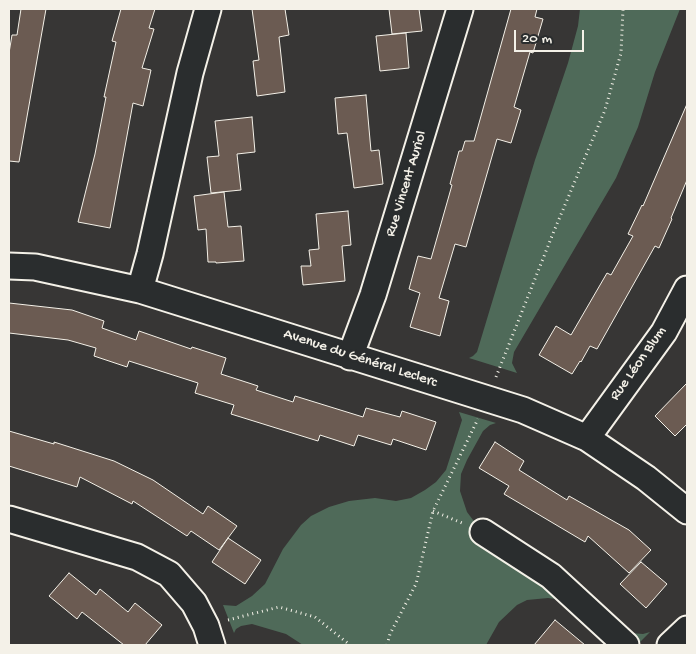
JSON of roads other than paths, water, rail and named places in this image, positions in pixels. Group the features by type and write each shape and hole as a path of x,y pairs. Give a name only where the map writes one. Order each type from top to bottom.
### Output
{"street":[{"path":"140,290 150,254 190,73 208,9"},
{"name":"Rue Vincent Auriol","path":"350,357 373,295 460,9"},
{"name":"Avenue du Général Leclerc","path":"9,266 35,267 140,290 523,410 587,438 646,478 687,511"},
{"name":"Rue Léon Blum","path":"587,438 664,332 687,289"},
{"path":"9,519 138,557 169,574 194,603 209,636"},
{"path":"483,532 550,576 626,645"},
{"path":"670,645 687,629"}]}
